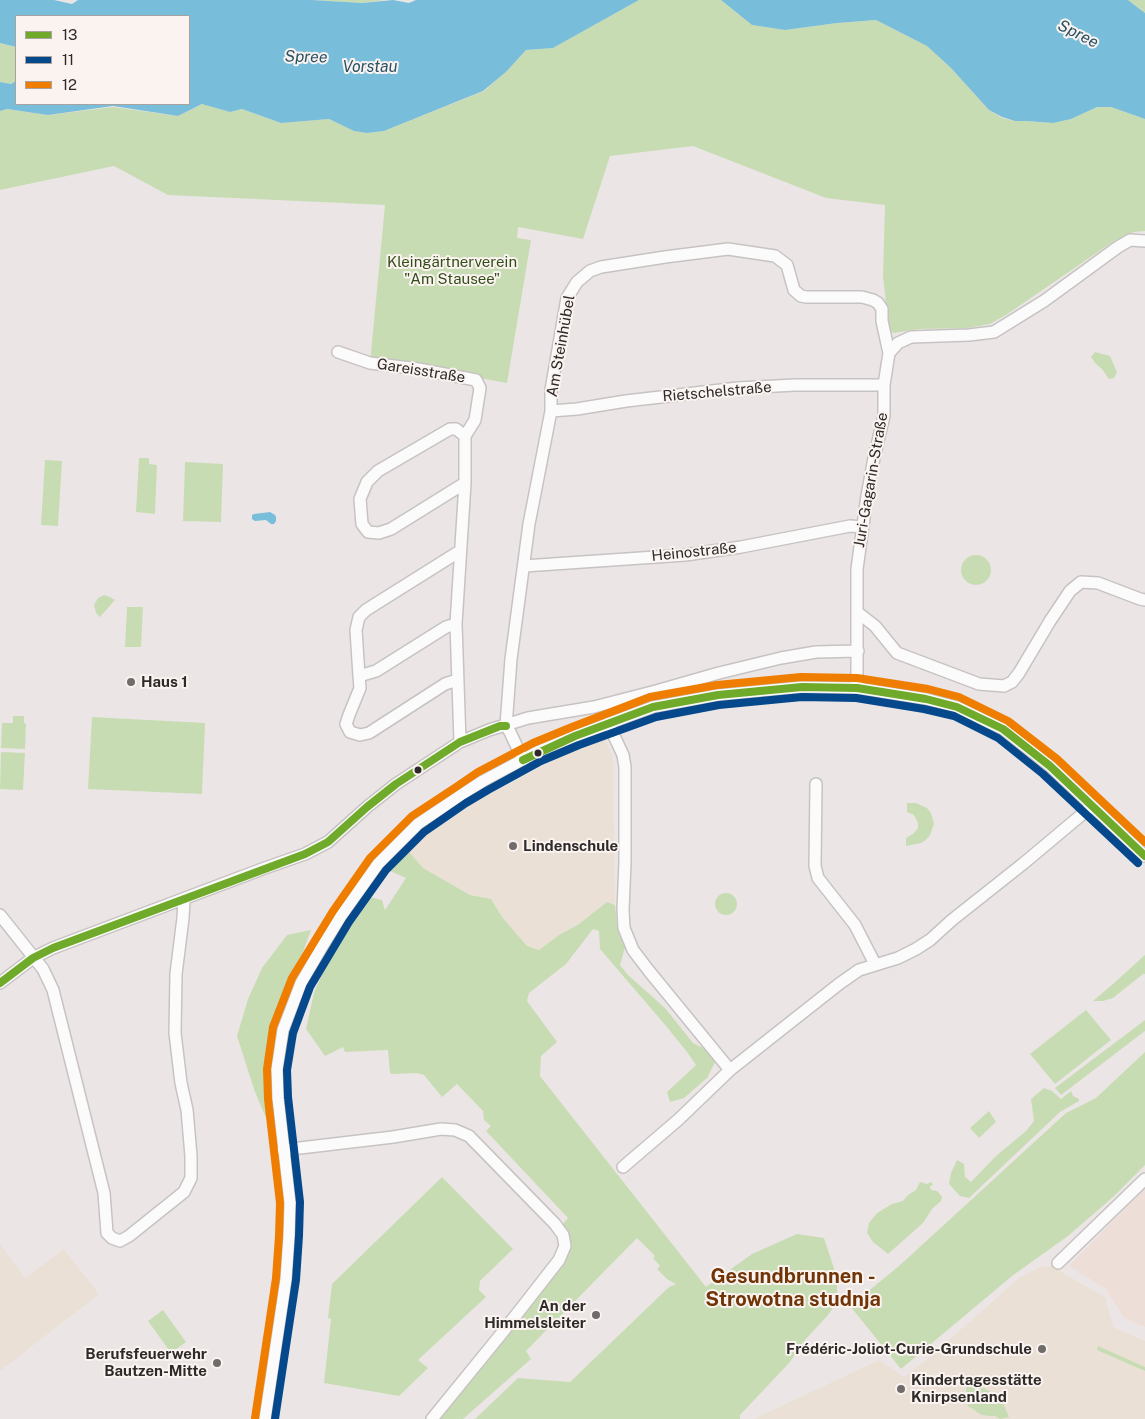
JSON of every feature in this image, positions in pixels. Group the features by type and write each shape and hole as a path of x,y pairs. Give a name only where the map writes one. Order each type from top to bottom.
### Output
{"street":[{"path":"889,353 898,343 911,337 994,332 1044,300 1118,247 1130,240 1145,241"},
{"name":"Am Steinhübel","path":"506,726 511,659 529,524 551,410 551,390 567,298 576,282 590,271 601,267 728,249 775,256 787,265 794,290 801,296 862,297 878,302 882,309 882,321 889,353"},
{"name":"Gareisstraße","path":"338,352 370,363 418,369 476,380 480,388 475,420 465,436 465,483 456,624 460,742"},
{"name":"Juri-Gagarin-Straße","path":"857,688 857,569 874,458 884,416 884,385 889,353"},
{"name":"Rietschelstraße","path":"551,410 577,409 626,400 738,388 795,385 884,385"},
{"path":"465,436 456,429 450,429 378,471 366,482 360,499 362,524 368,532 379,533 391,529 465,483"},
{"name":"Heinostraße","path":"524,566 684,555 741,547 850,526 862,527"},
{"path":"457,680 445,684 369,732 360,735 350,732 346,724 360,688 356,630 360,617 366,610 378,602 460,551"},
{"path":"857,612 876,626 898,653 979,684 1004,686 1012,682 1019,673 1050,620 1070,591 1081,582 1098,583 1140,600 1145,600"},
{"path":"359,676 376,671 433,634 456,624"},
{"path":"0,983 34,958 53,948 305,854 328,842 396,784 460,742 500,726 506,726 528,718 594,707 656,692 719,673 781,658 816,652 858,651"},
{"path":"265,1419 286,1279 289,1236 290,1203 278,1098 278,1069 283,1030 301,983 341,916 378,864 418,824 476,786 523,760 575,736 653,707 718,695 802,687 857,688 926,699 957,707 1003,729 1050,766 1145,856"},
{"path":"608,723 623,755 625,767 624,928 633,950 730,1070"},
{"path":"506,726 523,760"},
{"path":"816,784 815,866 818,878 855,925 875,964"},
{"path":"623,1166 678,1120 730,1070 839,984 859,970 898,958 916,950 1092,806"},
{"path":"0,915 43,969 53,990 104,1193 107,1233 112,1238 120,1241 130,1236 184,1192 191,1178 187,1110 180,1075 174,1009 184,900"},
{"path":"283,1150 441,1130 455,1130 470,1136 555,1224 563,1235 565,1246 559,1260 432,1419"},
{"path":"1058,1263 1145,1179"}],"shaded area":[{"name":"Lindenschule","path":"603,734 613,758 615,905 607,902 579,924 559,935 539,950 527,946 502,917 491,899 470,895 423,868 409,852 415,840 451,815"},
{"path":"1145,1188 1145,1327 1124,1318 1106,1289 1069,1266"},
{"path":"0,1244 25,1278 64,1249 99,1294 0,1371"},
{"name":"Frédéric-Joliot-Curie-Grundschule","path":"1054,1266 1105,1297 1113,1327 1145,1341 1145,1419 754,1419 879,1360 904,1377 930,1357 1019,1278 1040,1267"}],"green space":[{"path":"312,0 385,0 362,3"},
{"name":"Kleingärtnerverein \"Am Stausee\"","path":"639,0 721,0 752,25 785,30 876,20 927,46 951,68 989,110 1002,118 1015,121 1053,123 1071,119 1097,107 1111,107 1145,119 1145,231 1134,232 1114,241 990,324 968,328 919,329 894,333 889,330 883,276 885,205 826,198 693,146 610,156 583,239 518,227 517,238 531,240 507,383 370,363 385,205 168,195 114,166 0,190 0,111 7,109 48,115 113,107 178,116 203,104 230,112 242,109 281,123 329,119 354,131 367,133 384,131 484,91 506,72 526,50 553,48"},
{"path":"1128,0 1145,0 1145,13 1135,5"},
{"path":"0,43 15,47 15,82 11,84 0,82"},
{"path":"1095,352 1110,356 1117,372 1114,378 1109,379 1096,364 1091,357"},
{"path":"139,458 149,458 149,464 157,465 155,514 136,512"},
{"path":"45,460 62,461 58,526 41,525"},
{"path":"185,462 223,464 221,522 183,521"},
{"path":"976,555 982,556 990,564 990,576 982,584 976,585 970,584 962,576 961,570 962,564 970,556"},
{"path":"104,595 115,600 100,617 96,613 94,605 98,598"},
{"path":"127,607 143,607 141,647 125,647"},
{"path":"13,716 24,716 24,723 26,724 25,749 1,748 2,723 13,723"},
{"path":"92,717 205,723 202,794 88,789"},
{"path":"1,752 25,753 23,790 0,789"},
{"path":"907,803 916,803 927,808 931,813 934,824 926,840 906,846 906,838 918,828 914,815 907,812"},
{"path":"409,852 423,868 470,895 491,899 502,917 527,946 539,950 559,935 579,924 607,902 615,905 617,925 626,944 620,965 628,975 665,1008 693,1043 709,1048 716,1060 707,1078 684,1098 670,1102 667,1092 696,1065 666,1026 600,949 599,931 593,929 566,964 529,993 527,1001 557,1042 541,1056 540,1076 706,1287 752,1254 797,1234 824,1238 834,1268 837,1284 837,1302 828,1315 804,1341 790,1362 740,1415 740,1419 475,1419 518,1378 570,1382 669,1287 676,1284 667,1279 657,1269 660,1266 653,1258 655,1256 637,1238 526,1351 531,1359 463,1419 437,1419 570,1248 568,1234 562,1225 568,1218 486,1131 491,1126 484,1120 483,1111 457,1084 442,1097 424,1075 417,1073 392,1074 390,1073 388,1050 345,1052 343,1047 325,1056 306,1029 314,993 331,952 370,897 382,900 385,910 406,878 390,871"},
{"path":"726,893 734,896 737,904 734,912 726,915 718,912 715,904 718,896"},
{"path":"311,930 303,952 287,982 275,1030 271,1066 274,1111 266,1118 255,1092 237,1036 248,999 262,968 287,935"},
{"path":"1145,955 1145,974 1113,998 1093,1001 1114,983"},
{"path":"1086,1010 1111,1040 1055,1084 1030,1054"},
{"path":"1145,1020 1145,1031 1061,1095 1055,1088"},
{"path":"1145,1052 1145,1165 1113,1197 1068,1236 1012,1276 901,1369 850,1306 899,1266 1066,1113 1096,1098"},
{"path":"1044,1088 1052,1091 1061,1099 1071,1091 1073,1096 1079,1099 1079,1101 1060,1112 969,1198 960,1196 949,1184 951,1173 957,1160 964,1164 965,1177 971,1182 996,1156 1026,1131 1034,1121 1031,1099"},
{"path":"989,1111 996,1122 979,1138 970,1128"},
{"path":"442,1177 513,1249 480,1281 479,1290 486,1297 418,1360 428,1368 399,1396 324,1383 331,1319 328,1318 332,1284"},
{"path":"920,1182 927,1184 931,1182 933,1185 930,1186 931,1190 937,1191 940,1194 942,1197 941,1201 932,1209 923,1223 888,1254 873,1242 867,1233 869,1223 877,1213 892,1204 903,1201 916,1190"},
{"path":"163,1310 186,1342 171,1353 148,1321"},
{"path":"1098,1346 1145,1367 1145,1371 1097,1350"},
{"path":"970,1380 1001,1398 1009,1417 1000,1419 995,1416 982,1415 968,1406 966,1389"}],"water":[{"name":"Vorstau","path":"0,0 54,0 72,4 78,0 312,0 362,3 393,0 409,3 416,0 639,0 553,48 526,50 506,72 483,91 384,131 367,133 354,131 329,119 281,123 242,109 230,112 202,104 178,116 113,106 48,115 7,109 0,111 0,82 11,84 15,82 15,105 190,105 190,15 15,15 15,47 0,43"},
{"name":"Spree","path":"721,0 1128,0 1145,13 1145,119 1111,107 1097,107 1071,119 1053,123 1015,121 989,110 951,68 927,46 876,20 785,30 752,25"},
{"path":"270,512 276,517 274,524 266,520 255,521 252,519 254,514"}],"transit line":[{"name":"12","path":"255,1418 276,1278 279,1236 280,1203 268,1099 267,1069 273,1027 292,978 333,911 370,858 412,816 478,772 533,743 650,697 717,685 801,677 857,678 928,689 959,697 1008,721 1057,759 1145,842"},
{"name":"13","path":"523,760 575,736 653,707 718,695 802,687 857,688 926,699 957,707 1003,729 1050,766 1145,856"},
{"name":"11","path":"275,1419 296,1280 299,1236 300,1202 288,1097 287,1070 293,1033 310,987 349,922 386,870 424,832 466,803 541,761 656,717 719,705 802,697 856,698 954,716 998,738 1043,774 1138,863"},
{"name":"13","path":"0,983 33,958 53,948 305,854 328,842 396,784 460,742 500,726 506,726"}],"place":[{"name":"Haus 1","path":"131,682"},
{"name":"Lindenschule","path":"513,846"},
{"name":"An der Himmelsleiter","path":"596,1315"},
{"name":"Frédéric-Joliot-Curie-Grundschule","path":"1042,1349"},
{"name":"Berufsfeuerwehr Bautzen-Mitte","path":"217,1363"},
{"name":"Kindertagesstätte Knirpsenland","path":"901,1389"}],"district":[{"name":"Gesundbrunnen - Strowotna studnja","path":"793,1288"}]}
